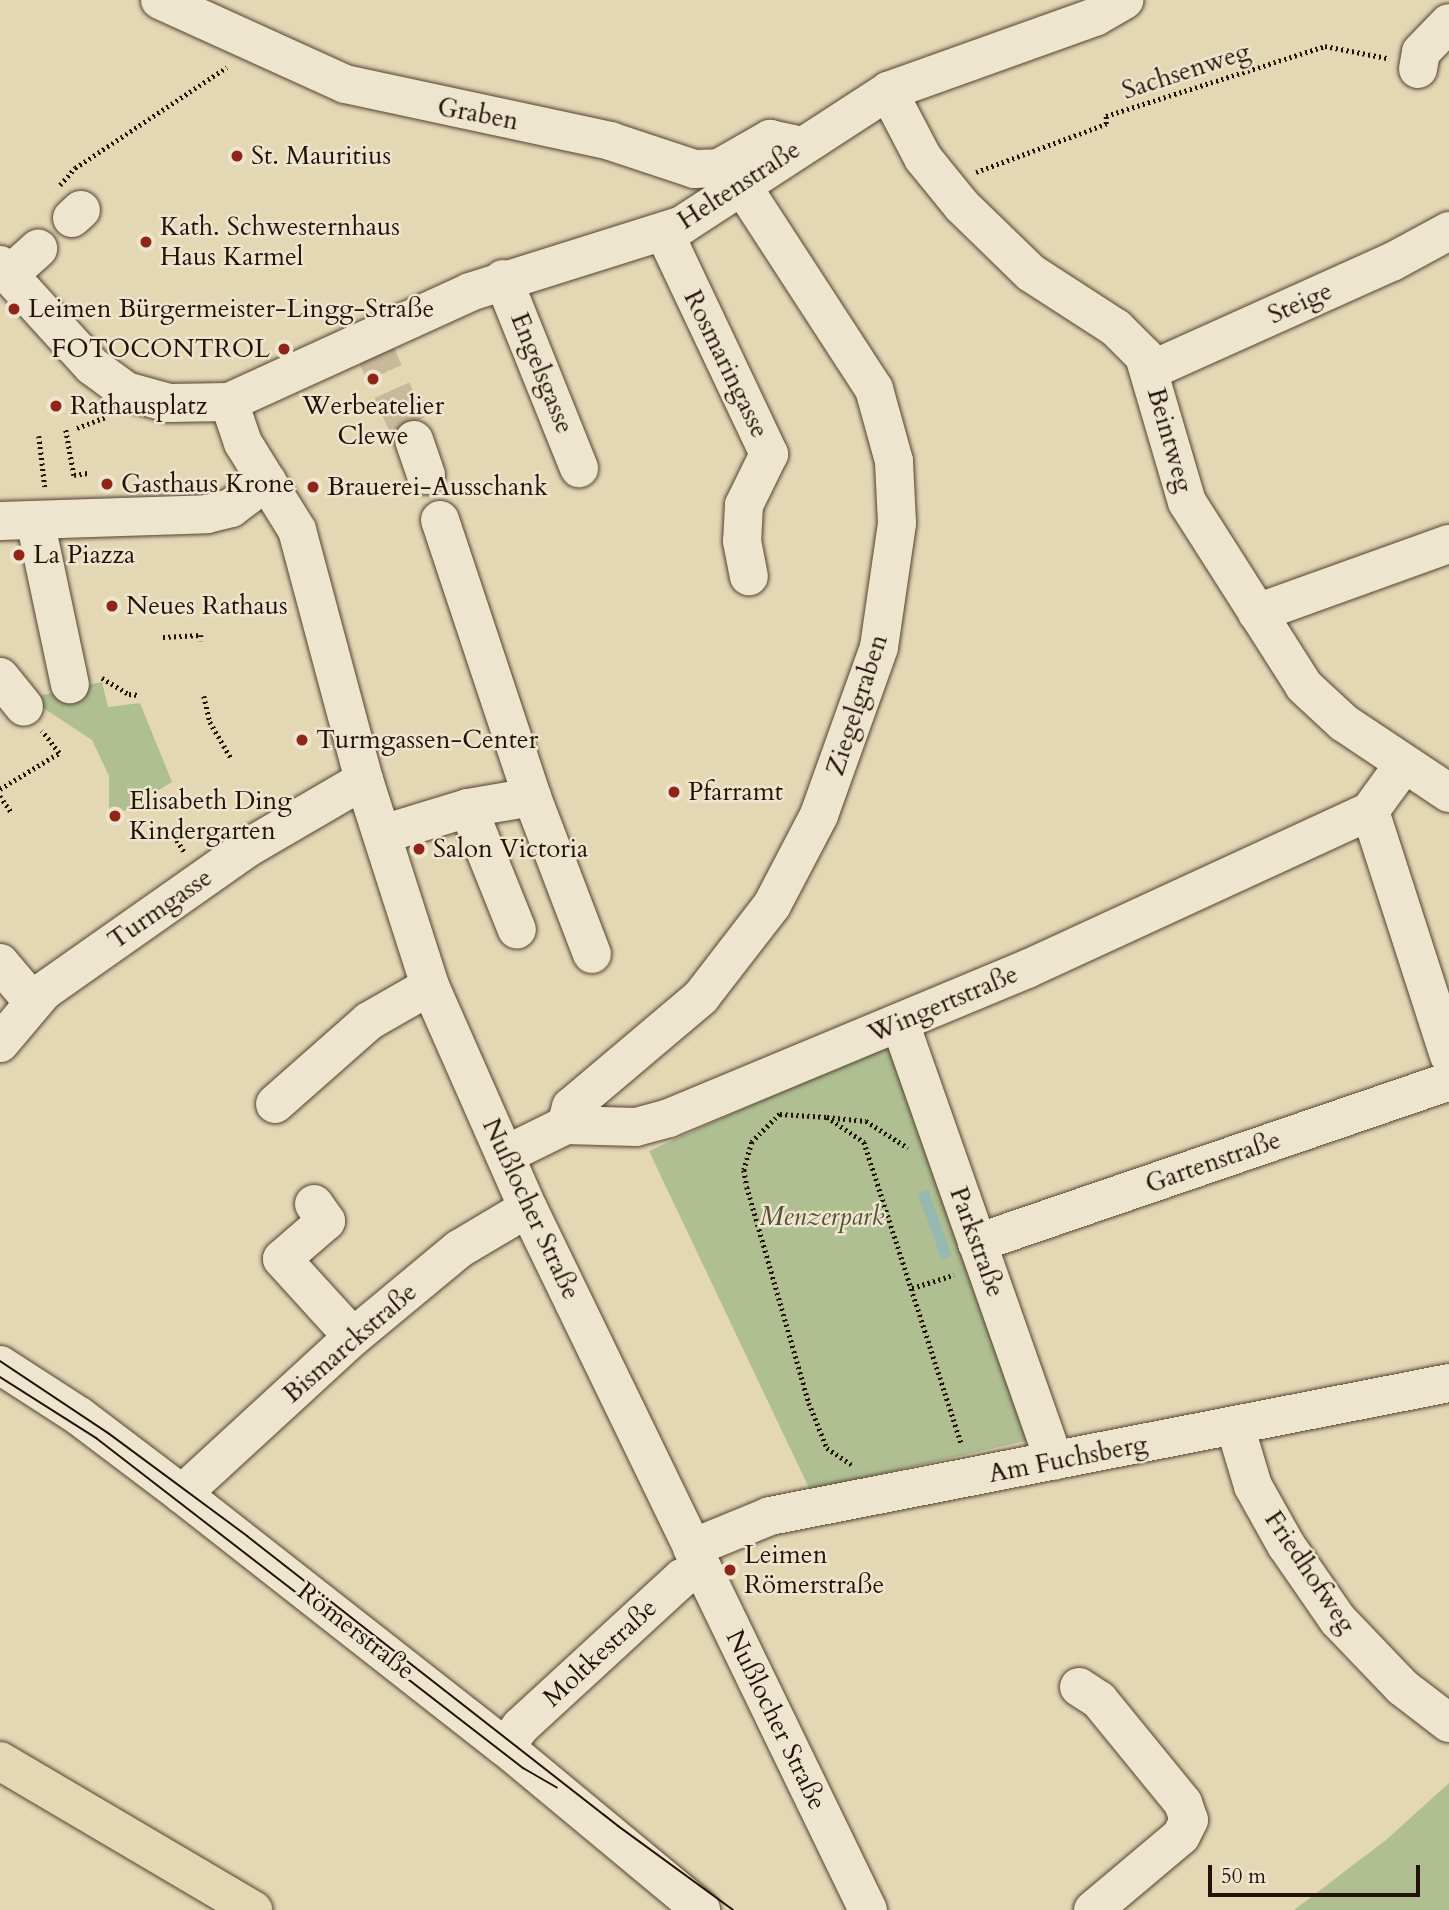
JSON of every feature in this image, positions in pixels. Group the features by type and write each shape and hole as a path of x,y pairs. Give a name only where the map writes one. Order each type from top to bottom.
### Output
{"main road":[{"path":"0,1761 253,1910"}],"street":[{"name":"Graben","path":"160,0 345,84 610,141 694,169 719,168 770,139 800,146"},
{"name":"Heltenstraße","path":"229,402 503,279 664,232 705,212 800,146 888,91 1095,17 1124,0"},
{"path":"1418,69 1421,52 1449,23"},
{"name":"Beintweg","path":"888,91 923,158 962,206 1031,273 1127,336 1149,371 1182,491 1288,666 1320,704 1449,793"},
{"name":"Ziegelgraben","path":"566,1125 571,1107 701,998 772,905 824,803 879,647 897,523 894,461 874,389 742,186"},
{"name":"Steige","path":"1149,371 1392,262 1449,231"},
{"name":"Rosmaringasse","path":"664,232 769,454 744,505 741,525 749,576"},
{"path":"38,249 5,270 92,366 126,391 169,403 229,402"},
{"name":"Engelsgasse","path":"503,279 579,468"},
{"name":"Nußlocher Straße","path":"229,402 243,443 297,530 365,780 430,986 528,1208 868,1910"},
{"path":"70,684 28,520 219,512 267,481"},
{"path":"440,520 532,797 592,954"},
{"path":"1256,613 1449,544"},
{"path":"0,677 24,707"},
{"path":"1404,764 1370,811 1449,1056"},
{"name":"Turmgasse","path":"0,1043 33,1002 249,847 365,780"},
{"path":"383,834 468,808 532,797"},
{"path":"468,808 517,930"},
{"name":"Wingertstraße","path":"505,1155 566,1125 649,1124 765,1078 900,1023 1225,881 1370,811"},
{"path":"0,963 33,1002"},
{"path":"275,1104 369,1021 430,986"},
{"name":"Parkstraße","path":"900,1023 968,1254 1054,1461"},
{"name":"Gartenstraße","path":"968,1254 1449,1081"},
{"name":"Bismarckstraße","path":"182,1494 353,1337 459,1249 528,1208"},
{"path":"327,1222 282,1259 353,1337"},
{"name":"Römerstraße","path":"0,1365 79,1416 182,1494 506,1747 701,1910"},
{"name":"Am Fuchsberg","path":"697,1558 770,1516 1448,1387"},
{"name":"Friedhofweg","path":"1235,1426 1253,1486 1286,1545 1338,1620 1402,1687 1449,1723"},
{"name":"Moltkestraße","path":"506,1747 521,1726 664,1595 697,1558"},
{"path":"1079,1686 1099,1700 1183,1803 1189,1820 1181,1836 1093,1910"}],"path":[{"name":"Sachsenweg","path":"982,170 1106,124 1106,116 1325,46 1371,55"},
{"path":"75,168 234,62"},
{"path":"66,430 74,475 88,473"},
{"path":"28,520 39,436"},
{"path":"163,637 201,635 201,641"},
{"path":"124,690 139,695"},
{"path":"204,696 210,722 231,758"},
{"path":"0,789 59,753 24,707"},
{"path":"0,796 11,812"},
{"path":"765,1078 780,1114"},
{"path":"862,1466 844,1463 827,1448 809,1403 744,1170 752,1142 780,1114 866,1121 910,1150"},
{"path":"827,1117 864,1142 965,1453"},
{"path":"912,1289 960,1273 968,1254"},
{"path":"950,1448 973,1443"}],"green space":[{"path":"102,682 108,707 140,703 172,782 109,820 109,776 92,740 28,698"},
{"name":"Menzerpark","path":"893,1041 1035,1439 810,1490 649,1151"},
{"path":"1449,1783 1449,1910 1294,1910 1386,1840"}],"water":[{"path":"928,1190 952,1256 942,1260 918,1194"}],"tunnel":[{"path":"369,338 414,440"}],"tram line":[{"path":"0,1361 108,1433 247,1536 618,1826 733,1910"},
{"path":"0,1377 96,1438 523,1768 557,1788"}],"place":[{"name":"St. Mauritius","path":"237,156"},
{"name":"Kath. Schwesternhaus Haus Karmel","path":"146,242"},
{"name":"Leimen Bürgermeister-Lingg-Straße","path":"14,309"},
{"name":"FOTOCONTROL","path":"284,349"},
{"name":"Werbeatelier Clewe","path":"373,379"},
{"name":"Rathausplatz","path":"56,406"},
{"name":"Gasthaus Krone","path":"107,484"},
{"name":"Brauerei-Ausschank","path":"313,487"},
{"name":"La Piazza","path":"19,555"},
{"name":"Neues Rathaus","path":"112,606"},
{"name":"Turmgassen-Center","path":"302,740"},
{"name":"Pfarramt","path":"674,792"},
{"name":"Elisabeth Ding Kindergarten","path":"115,816"},
{"name":"Salon Victoria","path":"419,849"},
{"name":"Leimen Römerstraße","path":"730,1570"}]}
